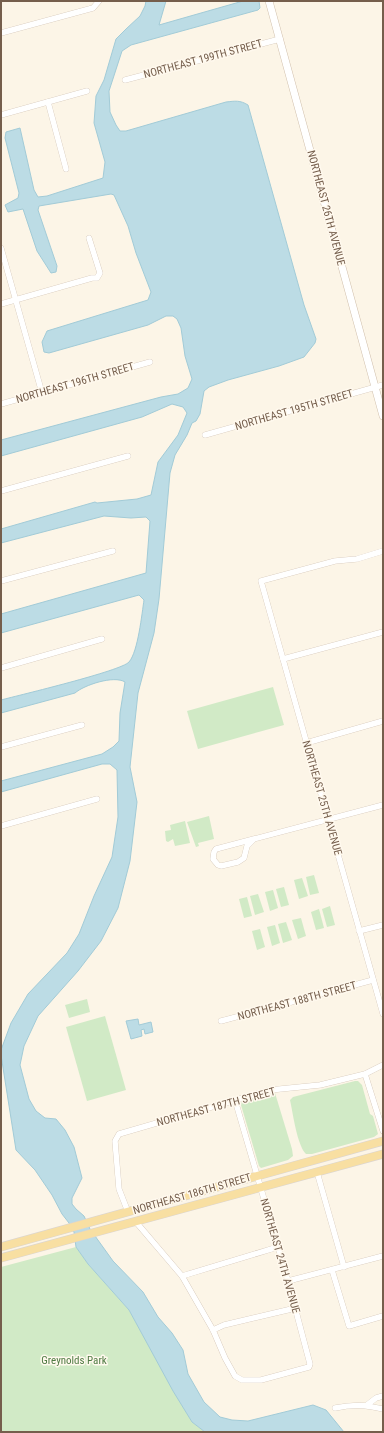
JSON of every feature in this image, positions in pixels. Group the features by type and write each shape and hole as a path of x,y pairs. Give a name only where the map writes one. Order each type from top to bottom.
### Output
{"main road":[{"name":"NORTHEAST 186TH STREET","path":"1,1247 383,1141"},
{"path":"368,1158 383,1146"},
{"name":"NORTHEAST 186TH STREET","path":"1,1258 383,1154"},
{"path":"47,1234 50,1245"}],"street":[{"name":"NORTHEAST 26TH AVENUE","path":"270,1 383,416"},
{"path":"1,33 93,8 98,2"},
{"name":"NORTHEAST 199TH STREET","path":"125,80 280,38"},
{"path":"1,115 87,92"},
{"path":"48,102 66,168"},
{"path":"1,304 92,278 97,278 100,273 89,238"},
{"path":"1,248 42,393"},
{"name":"NORTHEAST 196TH STREET","path":"1,404 150,362"},
{"name":"NORTHEAST 195TH STREET","path":"205,435 383,386"},
{"path":"1,491 128,456"},
{"path":"1,581 113,551"},
{"name":"NORTHEAST 25TH AVENUE","path":"383,551 357,559 335,561 261,581 383,1014"},
{"path":"283,659 383,632"},
{"path":"1,668 102,639"},
{"path":"306,743 383,721"},
{"path":"1,747 82,725"},
{"path":"1,826 97,799"},
{"path":"253,840 247,846 244,858 238,862 221,866 218,865 214,859 214,852 216,849 383,805"},
{"path":"359,931 383,925"},
{"name":"NORTHEAST 188TH STREET","path":"221,1021 373,980"},
{"name":"NORTHEAST 187TH STREET","path":"128,1212 119,1189 115,1141 119,1134 270,1090 320,1085 365,1074 383,1066"},
{"path":"365,1074 383,1131"},
{"name":"NORTHEAST 24TH AVENUE","path":"213,1330 225,1358 235,1376 242,1380 261,1380 310,1367 296,1308 235,1100"},
{"path":"317,1172 344,1267"},
{"path":"136,1222 182,1276 213,1330 224,1325 296,1308"},
{"path":"182,1276 278,1247"},
{"path":"288,1281 383,1256"},
{"path":"332,1270 349,1326 383,1316"},
{"path":"368,1405 376,1398 383,1396"},
{"path":"335,1408 350,1404 368,1405 383,1409"}],"green space":[{"path":"273,687 284,725 198,749 187,711"},
{"path":"209,816 214,839 198,843 199,846 196,847 187,822"},
{"path":"185,821 190,843 175,846 173,839 168,842 166,841 165,831 171,830 170,825"},
{"path":"314,875 319,893 310,895 306,877"},
{"path":"302,878 308,896 299,899 294,880"},
{"path":"284,887 289,905 281,907 276,889"},
{"path":"273,890 278,908 270,911 265,892"},
{"path":"258,894 264,912 255,915 250,896"},
{"path":"247,897 252,916 244,918 239,899"},
{"path":"330,906 335,925 327,927 322,909"},
{"path":"319,909 324,928 316,930 311,912"},
{"path":"301,918 306,936 298,939 292,920"},
{"path":"286,922 292,940 283,943 278,924"},
{"path":"275,925 280,943 272,946 267,927"},
{"path":"260,929 265,947 257,950 252,931"},
{"path":"87,999 90,1012 69,1018 65,1005"},
{"path":"105,1016 126,1090 87,1101 66,1027"},
{"path":"358,1081 362,1085 370,1114 373,1116 378,1134 374,1137 312,1154 306,1154 300,1144 290,1100 293,1097"},
{"path":"275,1093 293,1156 288,1160 261,1168 259,1166 241,1105 242,1101"},
{"name":"Greynolds Park","path":"76,1247 88,1264 129,1310 192,1422 205,1432 1,1432 1,1267"}],"water":[{"path":"146,1 166,1 159,25 243,1 259,1 260,8 258,10 131,45 122,51 109,91 110,112 120,131 126,131 226,102 235,101 248,105 304,305 316,339 315,343 304,357 279,366 228,380 209,387 204,391 200,414 196,421 192,423 187,435 175,455 170,473 159,599 154,633 138,693 130,767 137,802 130,861 118,908 101,941 78,971 38,1016 24,1046 20,1065 29,1099 36,1111 45,1118 56,1119 65,1130 74,1147 82,1178 72,1198 72,1204 84,1216 90,1229 113,1261 143,1292 158,1317 172,1333 183,1350 188,1374 204,1402 220,1417 232,1420 248,1421 313,1405 326,1410 344,1432 205,1432 192,1422 173,1391 129,1310 88,1264 76,1247 74,1232 52,1195 35,1170 16,1150 1,1055 1,1050 11,1023 28,994 67,953 79,934 112,857 118,817 117,770 110,764 102,764 1,792 1,781 102,754 113,747 119,741 120,713 125,682 120,680 107,680 99,682 85,687 75,693 1,713 1,700 90,677 122,666 129,662 135,650 144,600 139,595 1,633 1,614 146,573 150,521 146,517 131,518 104,516 1,543 1,529 95,502 137,499 151,495 158,462 178,435 187,413 183,407 172,404 142,417 1,456 1,440 161,397 178,394 188,388 192,379 185,356 181,328 177,319 173,316 166,316 148,325 49,353 44,352 42,342 47,331 148,300 151,292 136,253 128,226 114,195 111,194 39,206 38,210 57,266 56,272 51,273 37,251 23,209 8,212 5,205 18,198 19,193 5,138 6,132 20,128 34,190 38,197 47,196 103,178 105,162 94,123 96,96 104,80 116,39 140,16"},
{"path":"138,1019 139,1025 151,1022 153,1032 145,1034 144,1029 141,1030 142,1036 131,1039 126,1021"}]}
